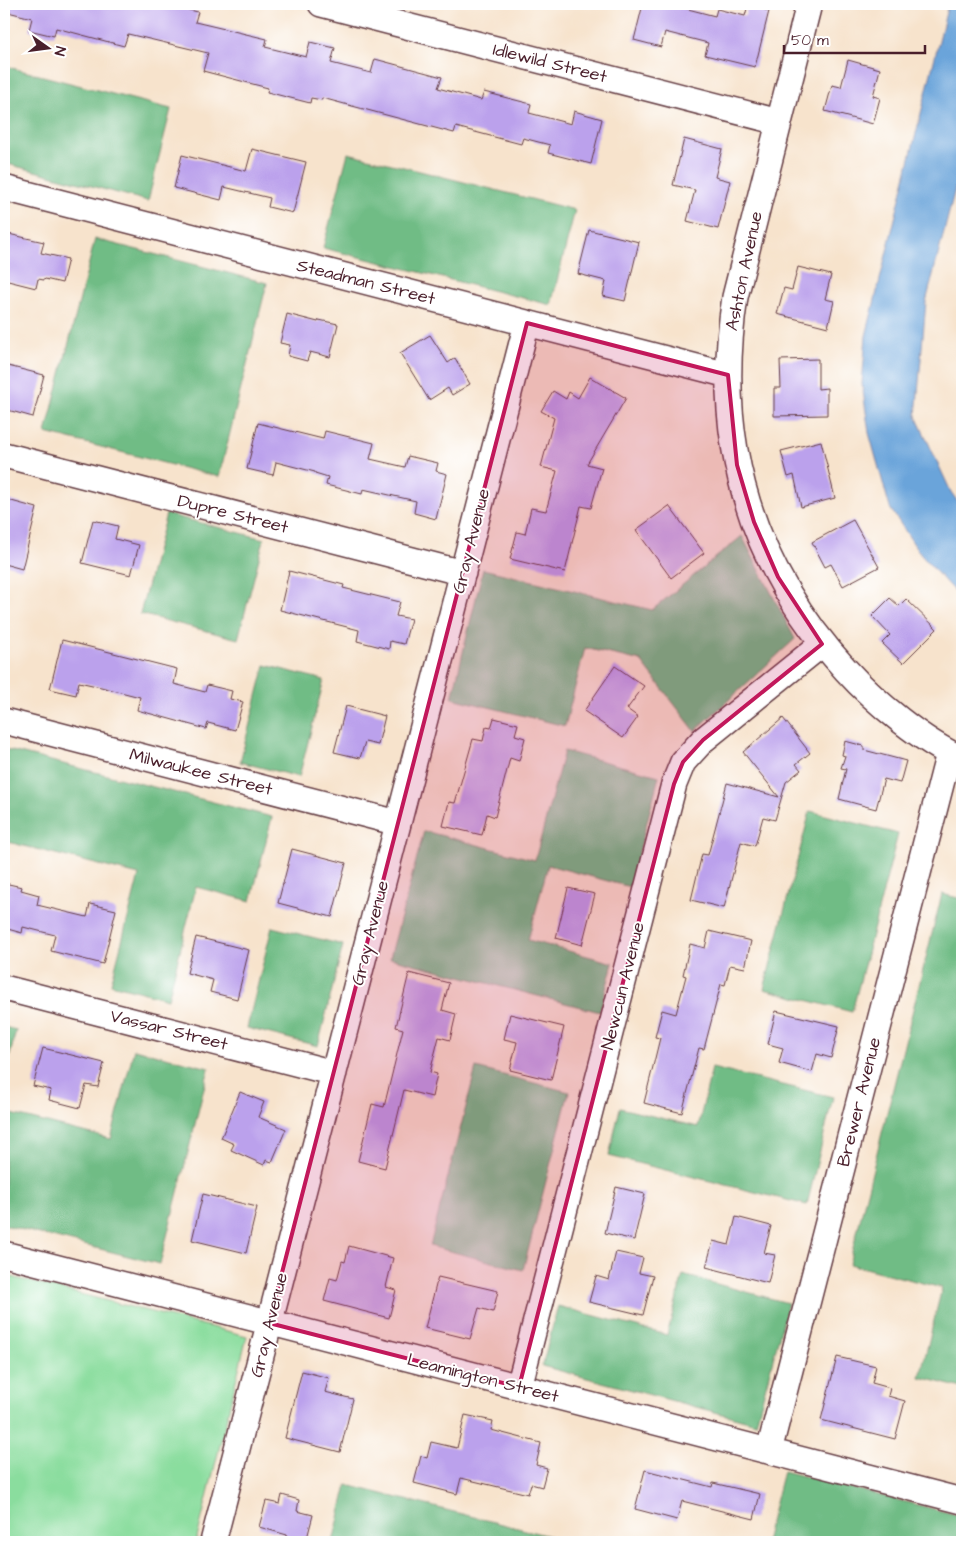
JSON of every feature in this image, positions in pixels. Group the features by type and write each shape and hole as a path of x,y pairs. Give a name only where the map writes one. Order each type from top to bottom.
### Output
{"street":[{"name":"Idlewild Street","path":"320,4 779,122"},
{"name":"Ashton Avenue","path":"810,4 735,297 730,327 728,375 731,428 737,464 754,522 778,577 793,603 822,644 858,683 880,703 903,722 956,756"},
{"name":"Steadman Street","path":"4,188 728,375"},
{"name":"Gray Avenue","path":"213,1542 527,323"},
{"name":"Dupre Street","path":"4,455 463,573"},
{"name":"Newcun Avenue","path":"519,1387 678,777 684,762 703,740 822,644"},
{"name":"Milwaukee Street","path":"4,721 398,823"},
{"name":"Brewer Avenue","path":"769,1452 956,756"},
{"name":"Vassar Street","path":"4,988 334,1073"},
{"name":"Leamington Street","path":"4,1254 962,1502"}],"highlighted area":[{"path":"527,323 728,375 737,465 754,522 778,577 822,644 703,740 683,762 674,784 519,1387 269,1323"}],"green space":[{"path":"4,66 171,109 148,201 4,163"},
{"path":"348,153 575,210 551,305 323,248"},
{"path":"95,239 267,283 219,477 46,433"},
{"path":"166,514 264,539 238,639 140,614"},
{"path":"742,536 795,639 695,731 641,661 585,648 565,726 452,698 483,569 652,610"},
{"path":"265,665 324,680 299,777 240,762"},
{"path":"4,749 272,817 251,901 196,887 168,999 111,984 139,875 4,841"},
{"path":"564,751 659,776 630,887 548,865 528,940 613,963 600,1012 390,958 424,831 535,860"},
{"path":"810,811 898,834 852,1012 764,989"},
{"path":"942,894 962,899 962,1388 920,1377 942,1288 849,1264"},
{"path":"272,927 343,945 318,1046 247,1028"},
{"path":"4,1027 16,1030 4,1081"},
{"path":"134,1049 209,1068 160,1264 4,1225 4,1112 111,1139"},
{"path":"476,1068 569,1092 523,1270 430,1246"},
{"path":"712,1068 833,1097 807,1205 609,1156 620,1108 698,1127"},
{"path":"4,1275 247,1336 196,1542 4,1542"},
{"path":"683,1275 788,1303 756,1423 542,1366 558,1306 667,1335"},
{"path":"783,1471 962,1516 962,1542 765,1542"},
{"path":"347,1485 573,1542 333,1542"}],"water":[{"path":"948,4 962,4 962,162 926,302 916,416 951,492 962,508 962,600 921,555 890,508 869,433 862,384 866,336"}],"building":[{"path":"4,4 164,4 198,12 195,22 267,39 265,47 306,57 310,42 335,48 331,63 371,73 375,59 442,77 438,88 481,100 484,92 531,104 529,113 571,124 574,111 602,119 591,164 548,153 550,145 523,138 521,144 456,127 454,133 322,98 322,100 311,98 310,103 267,92 268,88 203,71 208,53 128,34 124,46 56,28 54,36 29,30 32,18 4,11"},
{"path":"643,4 685,4 684,8 715,16 717,9 745,16 748,5 769,11 755,67 705,55 708,43 665,32 661,47 634,40"},
{"path":"848,60 880,69 873,96 880,98 873,124 825,111 832,85 841,87"},
{"path":"684,139 722,149 715,177 730,181 718,229 687,221 695,190 673,185"},
{"path":"252,149 306,162 293,213 268,207 270,198 224,187 221,200 174,188 182,155 246,171"},
{"path":"589,230 639,242 625,301 603,296 606,281 578,274"},
{"path":"4,233 44,242 41,253 68,259 62,283 38,279 36,288 4,280"},
{"path":"798,267 831,275 825,299 834,301 828,327 777,314 784,288 792,290"},
{"path":"287,314 318,322 319,320 338,324 330,357 310,352 307,361 288,356 290,345 280,343"},
{"path":"430,335 448,363 455,358 470,384 452,395 448,388 429,400 400,353"},
{"path":"818,359 818,389 827,388 827,415 774,416 774,388 781,388 780,360"},
{"path":"4,365 44,375 33,417 4,409"},
{"path":"590,377 626,398 587,464 602,468 591,508 581,506 565,572 510,559 517,532 525,534 531,508 546,511 557,471 541,467 554,418 541,411 553,391 566,399 569,392 578,398"},
{"path":"258,423 323,439 325,431 374,443 370,459 405,467 408,456 438,463 436,471 447,474 436,519 414,513 416,501 363,489 362,494 326,485 328,477 315,472 276,462 273,475 247,469"},
{"path":"821,441 835,498 801,507 794,475 788,477 781,451"},
{"path":"4,499 37,508 22,569 4,564"},
{"path":"669,506 704,553 671,578 636,530"},
{"path":"93,520 118,526 115,539 139,545 131,575 82,563"},
{"path":"853,520 879,567 843,586 831,564 825,567 812,542"},
{"path":"289,571 344,585 343,588 400,602 396,616 411,619 404,644 390,641 389,649 357,641 359,630 280,610"},
{"path":"890,598 899,606 906,599 937,629 903,663 882,643 890,635 872,616"},
{"path":"62,640 177,669 174,684 205,692 207,685 232,691 230,699 243,702 235,730 208,723 206,729 137,710 140,697 79,682 76,695 50,689"},
{"path":"615,666 644,686 627,709 638,717 623,738 584,711"},
{"path":"346,706 385,716 378,745 365,742 360,758 334,752"},
{"path":"494,718 518,724 515,735 525,738 519,761 510,758 495,817 487,814 482,835 443,826 449,802 455,803 473,739 483,741 486,727 491,728"},
{"path":"783,718 810,753 796,764 801,770 786,782 775,820 763,817 755,846 741,842 724,908 691,900 702,854 708,855 727,783 779,797 743,752"},
{"path":"845,741 864,746 864,750 906,761 900,783 884,779 876,809 839,799 846,769 841,768 845,756 842,755"},
{"path":"292,849 346,863 332,917 278,903"},
{"path":"4,883 22,887 21,890 39,895 37,905 87,917 90,904 116,910 103,964 51,951 55,935 23,927 22,933 4,928"},
{"path":"568,888 595,894 582,945 556,938"},
{"path":"709,931 751,941 745,968 730,965 725,985 721,984 704,1049 699,1048 682,1113 644,1103 660,1038 655,1037 662,1010 676,1014 686,976 683,975 690,944 705,948"},
{"path":"196,937 249,950 237,999 210,992 213,980 187,973"},
{"path":"409,973 449,983 442,1010 456,1014 450,1040 439,1037 430,1072 437,1074 432,1097 404,1090 385,1168 358,1161 372,1104 384,1107 403,1029 396,1027"},
{"path":"776,1011 839,1026 831,1058 817,1054 812,1072 779,1063 783,1048 768,1044"},
{"path":"510,1014 564,1027 551,1080 510,1070 517,1042 504,1039"},
{"path":"43,1048 104,1063 98,1087 86,1085 80,1108 49,1100 51,1090 33,1086"},
{"path":"240,1092 264,1102 258,1117 286,1129 272,1162 266,1160 264,1165 231,1150 234,1144 221,1138"},
{"path":"616,1187 645,1194 634,1240 605,1233"},
{"path":"203,1194 257,1207 246,1253 192,1240"},
{"path":"736,1217 771,1226 764,1253 775,1255 768,1283 706,1267 713,1241 729,1245"},
{"path":"349,1246 393,1258 386,1287 396,1290 389,1318 324,1301 330,1278 337,1280 342,1261 345,1262"},
{"path":"616,1252 643,1258 639,1273 653,1276 643,1315 589,1302 596,1276 609,1280"},
{"path":"438,1277 498,1291 493,1312 479,1308 470,1339 425,1328"},
{"path":"837,1357 876,1366 872,1383 890,1388 888,1396 905,1401 895,1439 821,1420"},
{"path":"302,1371 329,1378 325,1392 353,1399 340,1452 285,1438"},
{"path":"465,1415 493,1421 491,1430 541,1443 536,1465 547,1468 542,1487 531,1484 528,1494 461,1478 457,1494 414,1483 421,1456 427,1458 431,1442 457,1448"},
{"path":"645,1470 712,1487 713,1483 760,1494 754,1519 682,1501 677,1520 635,1509"},
{"path":"282,1495 299,1500 297,1511 313,1515 306,1542 285,1542 287,1535 259,1527 266,1501 280,1504"}]}
